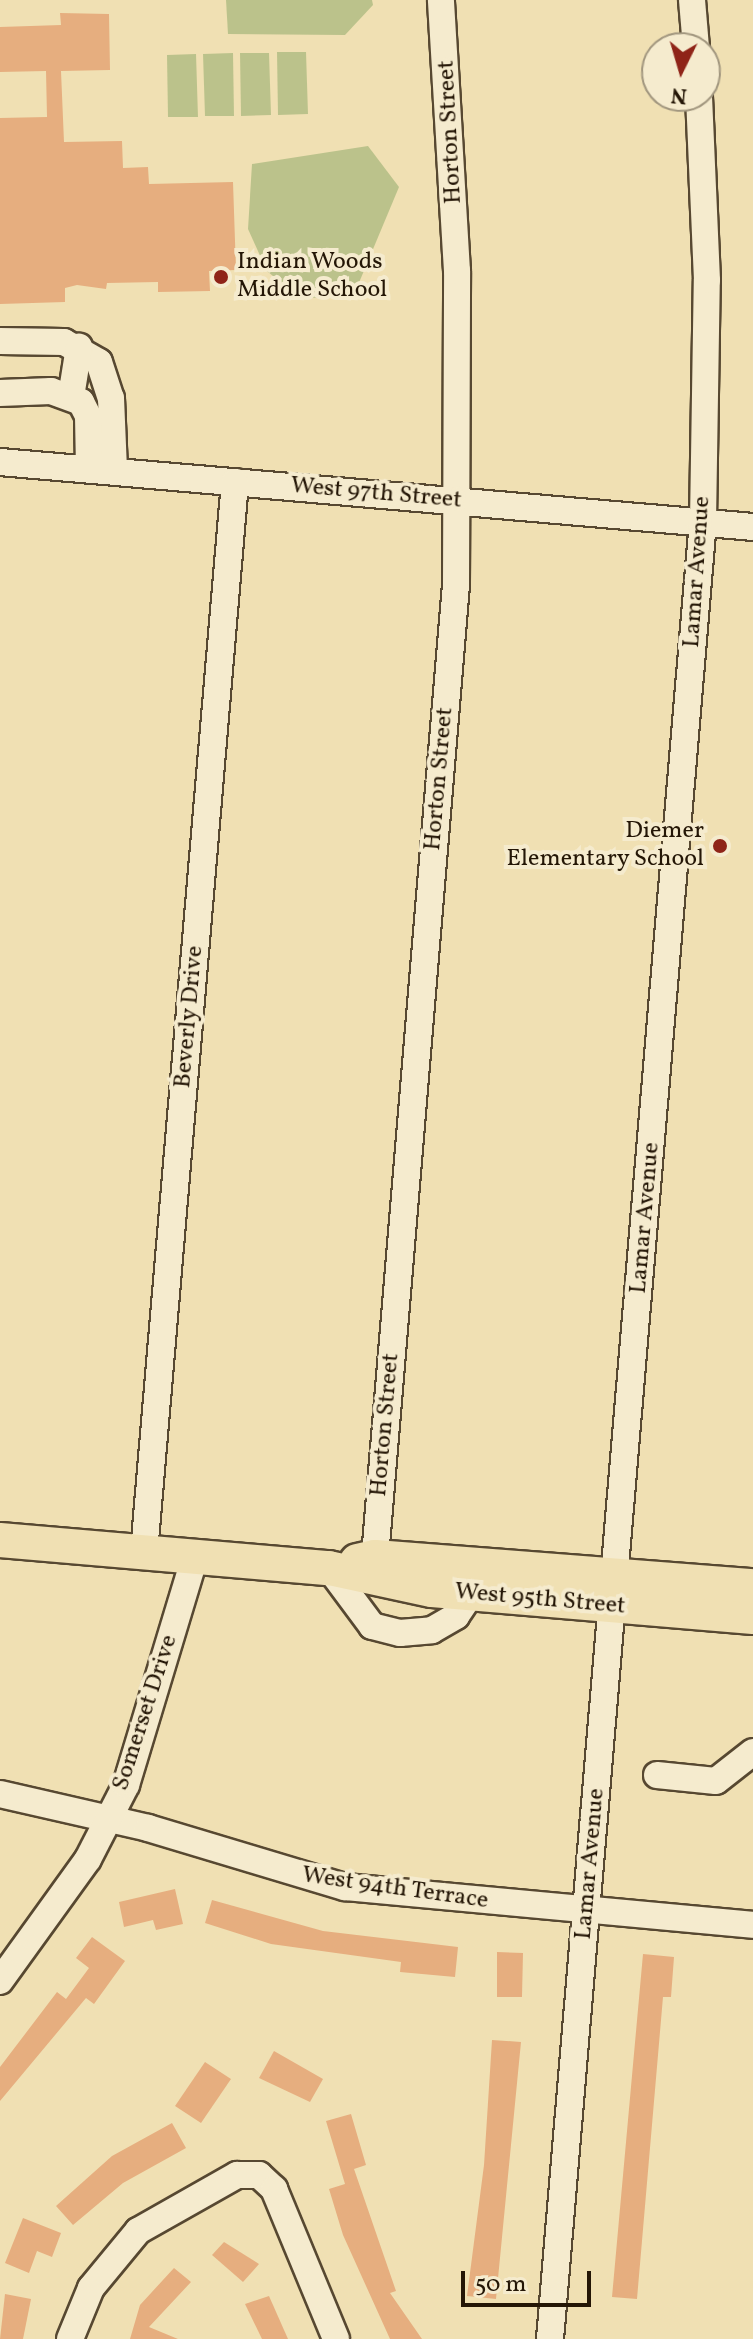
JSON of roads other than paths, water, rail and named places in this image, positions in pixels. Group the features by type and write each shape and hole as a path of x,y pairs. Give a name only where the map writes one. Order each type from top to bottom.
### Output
{"main road":[{"name":"West 95th Street","path":"0,1540 329,1568 471,1594 753,1586"},
{"name":"West 95th Street","path":"329,1568 375,1557 615,1591 753,1617"}],"street":[{"name":"Horton Street","path":"375,1557 454,600 457,241 441,0"},
{"path":"692,0 695,32"},
{"name":"Lamar Avenue","path":"550,2339 703,522 707,280 700,112"},
{"path":"0,341 79,347 108,376 102,470"},
{"path":"71,397 79,347"},
{"path":"0,393 71,397 88,416 102,470"},
{"name":"West 97th Street","path":"0,462 753,527"},
{"name":"Beverly Drive","path":"144,1552 235,482"},
{"name":"Somerset Drive","path":"0,1981 88,1859 126,1785 195,1556"},
{"path":"329,1568 372,1626 400,1633 432,1630 456,1616 471,1594"},
{"path":"657,1775 716,1781 753,1752"},
{"name":"West 94th Terrace","path":"0,1794 109,1819 345,1887 587,1912 753,1925"},
{"path":"70,2339 91,2288 138,2231 237,2175 259,2175 274,2189 336,2339"}],"place":[{"name":"Indian Woods Middle School","path":"221,277"},
{"name":"Diemer Elementary School","path":"720,846"}]}
